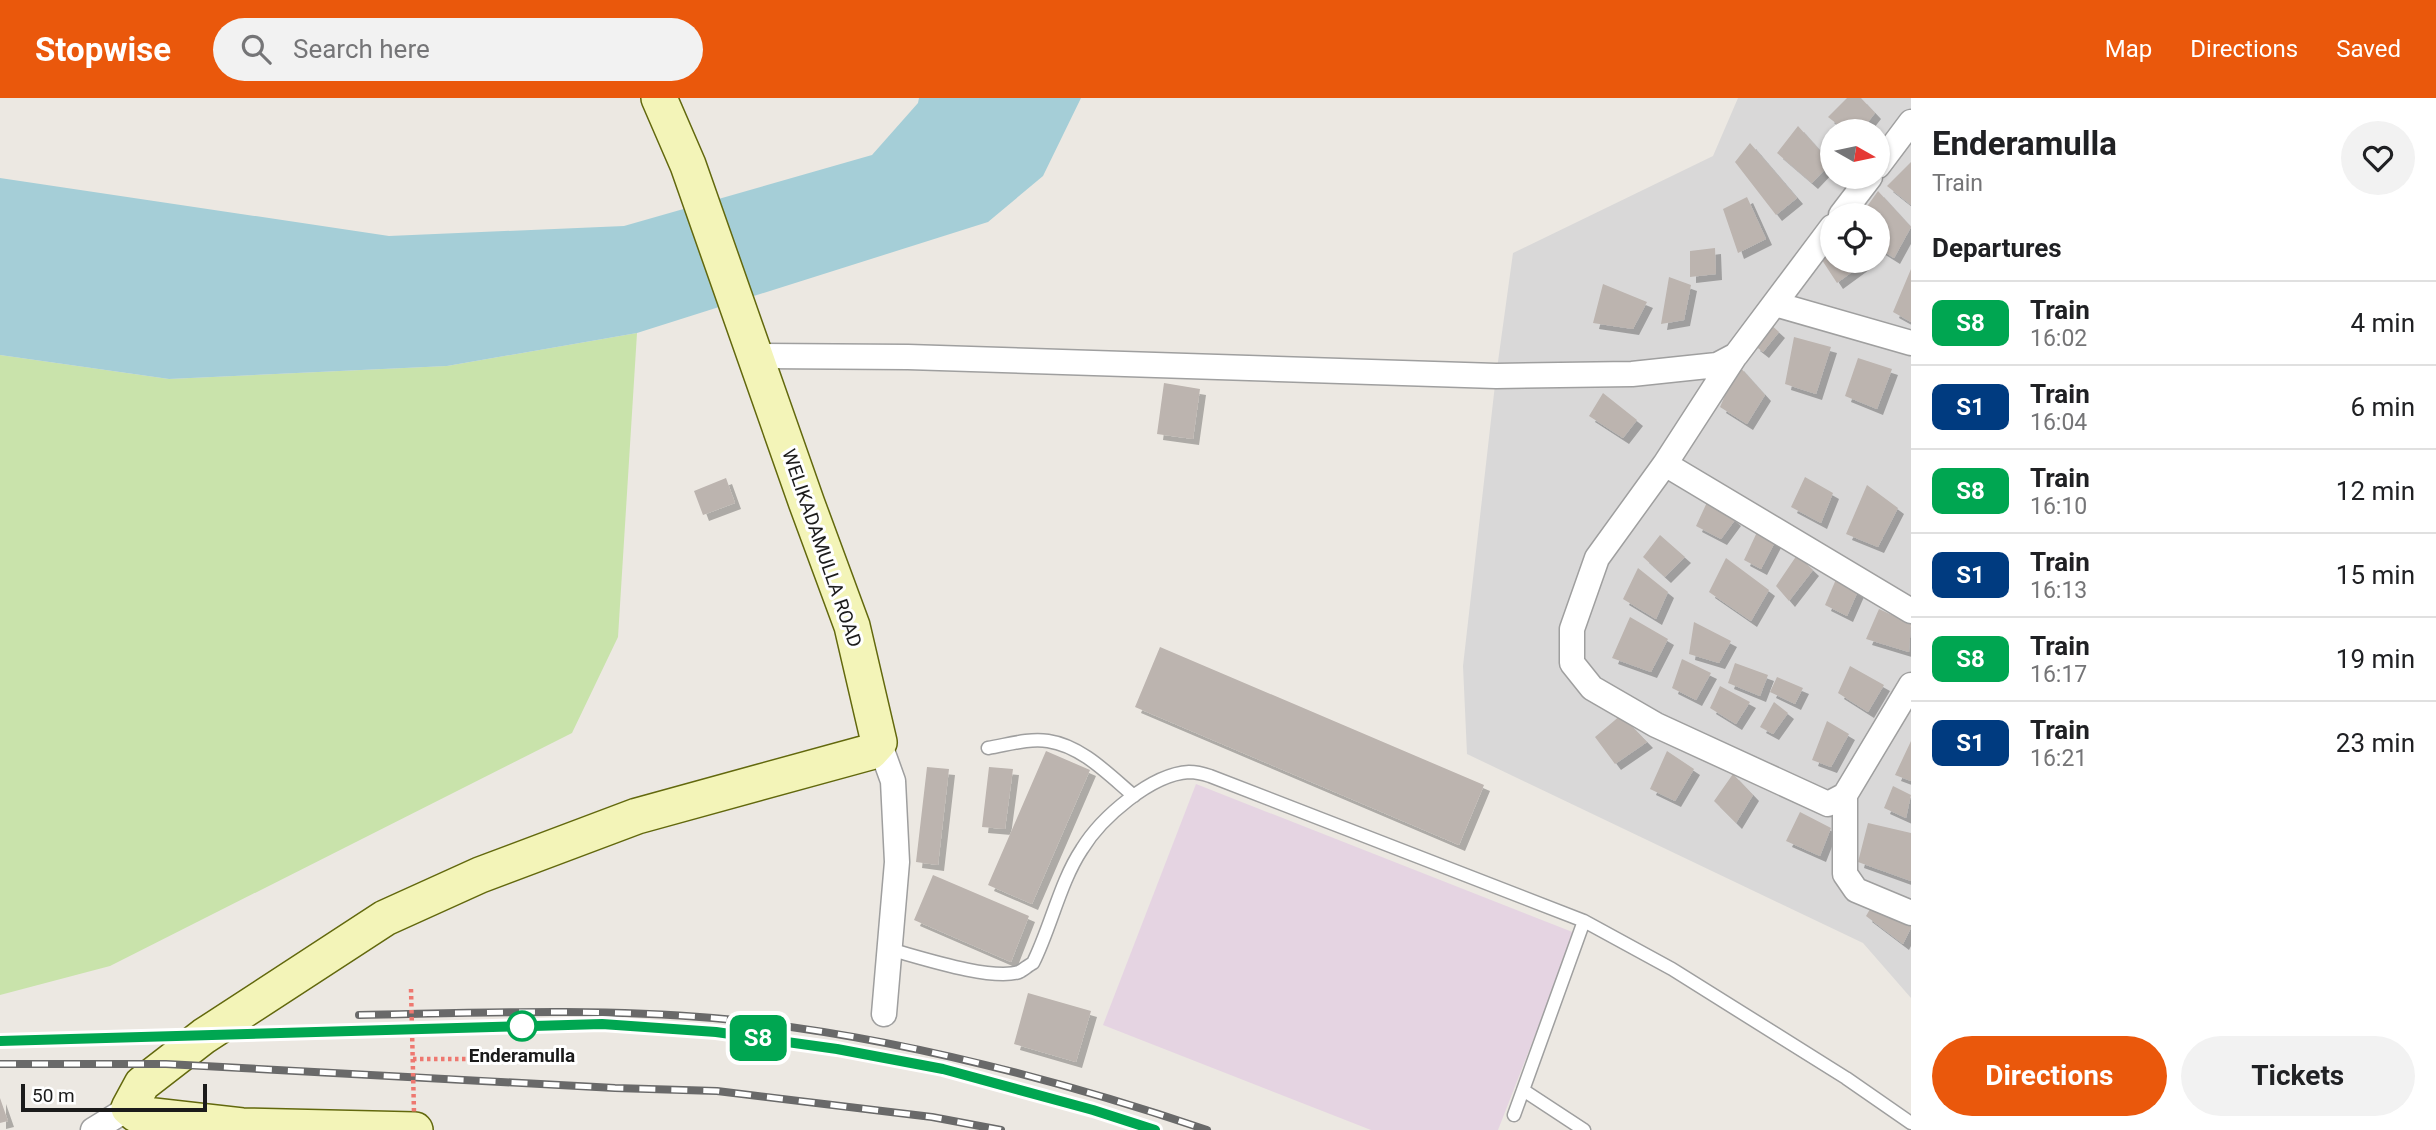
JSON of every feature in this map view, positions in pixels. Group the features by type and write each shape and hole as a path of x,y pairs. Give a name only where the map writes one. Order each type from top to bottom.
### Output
{"street":[{"name":"WELIKADAMULLA ROAD","path":"659,98 688,165 852,626 879,742 893,780 897,862 884,1014"},
{"path":"1890,150 1911,122"},
{"path":"1850,203 1861,189"},
{"path":"1820,243 1736,355 1665,464 1597,558 1572,629 1572,663 1592,688 1656,725 1828,804 1845,795 1911,685"},
{"path":"1775,304 1911,343"},
{"path":"756,356 908,357 1496,376 1632,374 1717,365 1736,355"},
{"path":"1665,464 1911,611"},
{"path":"93,1130 129,1108 142,1084 204,1036 385,918 480,876 636,816 870,752 879,742"},
{"path":"1845,795 1846,874 1856,890 1911,913"},
{"path":"129,1108 136,1114 242,1126 414,1121"}],"lane":[{"path":"988,748 1048,741 1080,752 1134,796"},
{"path":"889,949 961,969 992,973 1019,972 1033,963 1081,850 1122,804 1166,778 1189,772 1210,776 1584,921 1672,969 1846,1078 1911,1123"},
{"path":"1514,1115 1584,921"},
{"path":"1523,1090 1584,1130"}],"path":[{"path":"411,989 414,1121"},
{"path":"413,1059 467,1059"}],"shaded area":[{"path":"1738,98 1911,98 1911,998 1863,943 1467,754 1463,666 1513,253 1713,156"},
{"path":"1196,784 1575,933 1498,1130 1371,1130 1103,1025"}],"green space":[{"path":"637,333 618,637 572,733 110,966 0,995 0,355 169,379 447,366"}],"water":[{"path":"919,98 1081,98 1043,176 988,222 637,333 447,366 169,379 0,355 0,178 389,236 624,226 872,155 918,103"}],"building":[{"path":"1847,98 1861,98 1875,113 1870,119 1828,117"},
{"path":"1798,126 1820,151 1820,175 1812,183 1777,153"},
{"path":"1750,143 1797,198 1776,215 1735,162"},
{"path":"1911,162 1911,205 1890,188 1890,183"},
{"path":"1878,191 1889,203 1870,203"},
{"path":"1747,197 1766,239 1738,253 1723,209"},
{"path":"1890,204 1911,227 1894,258 1890,256"},
{"path":"1715,248 1716,274 1690,277 1690,251"},
{"path":"1911,269 1911,322 1893,312"},
{"path":"1830,273 1851,273 1837,283"},
{"path":"1669,277 1691,285 1684,320 1661,324"},
{"path":"1603,284 1647,302 1633,329 1593,323"},
{"path":"1769,323 1779,332 1763,352 1754,345"},
{"path":"1794,337 1831,347 1816,394 1785,384"},
{"path":"1858,358 1892,369 1877,409 1845,396"},
{"path":"1738,365 1765,395 1747,424 1720,407"},
{"path":"1164,383 1200,389 1193,439 1157,434"},
{"path":"1603,393 1637,420 1623,438 1589,416"},
{"path":"1805,477 1833,493 1821,523 1791,507"},
{"path":"726,478 735,503 703,515 694,491"},
{"path":"1867,485 1898,508 1878,547 1846,534"},
{"path":"1709,498 1735,520 1721,539 1696,526"},
{"path":"1758,530 1776,540 1761,569 1744,560"},
{"path":"1660,535 1685,557 1665,577 1643,557"},
{"path":"1797,555 1813,570 1789,601 1776,586"},
{"path":"1726,558 1769,590 1751,621 1709,592"},
{"path":"1638,568 1668,592 1656,619 1623,599"},
{"path":"1837,577 1858,591 1847,616 1825,605"},
{"path":"1879,609 1911,624 1909,652 1866,639"},
{"path":"1630,617 1668,639 1651,672 1612,658"},
{"path":"1694,622 1731,641 1719,663 1689,654"},
{"path":"1160,647 1484,785 1459,845 1135,707"},
{"path":"1682,659 1711,673 1696,700 1672,688"},
{"path":"1735,663 1768,675 1760,696 1728,683"},
{"path":"1850,666 1884,685 1868,712 1838,693"},
{"path":"1777,677 1803,688 1795,704 1770,692"},
{"path":"1720,686 1750,702 1736,724 1710,708"},
{"path":"1774,702 1788,713 1773,734 1760,727"},
{"path":"1621,715 1647,742 1615,764 1595,737"},
{"path":"1827,721 1849,734 1831,767 1812,760"},
{"path":"1911,741 1911,781 1895,775"},
{"path":"1046,751 1090,770 1032,904 988,885"},
{"path":"1667,751 1694,769 1675,801 1650,789"},
{"path":"927,767 949,769 938,865 916,862"},
{"path":"989,767 1013,769 1005,829 982,827"},
{"path":"1733,774 1753,795 1736,823 1714,801"},
{"path":"1893,786 1911,795 1906,818 1884,808"},
{"path":"1800,812 1831,828 1820,856 1786,841"},
{"path":"1868,823 1911,833 1911,881 1858,862"},
{"path":"933,875 1029,916 1011,962 914,920"},
{"path":"1873,904 1911,922 1903,944 1866,916"},
{"path":"1028,993 1091,1011 1076,1062 1014,1044"},
{"path":"0,1098 8,1121 0,1123"}],"railway":[{"path":"359,1015 624,1013 776,1025 839,1034 963,1059 1086,1092 1207,1130"},
{"path":"0,1041 602,1024 716,1032 837,1049 943,1069 1155,1130"},
{"path":"0,1064 166,1064 717,1091 932,1117 1001,1130"}],"train":[{"name":"S8","path":"0,1041 602,1024 716,1032 837,1049 943,1069 1155,1130"}],"place":[{"name":"Enderamulla","path":"522,1026"}]}
